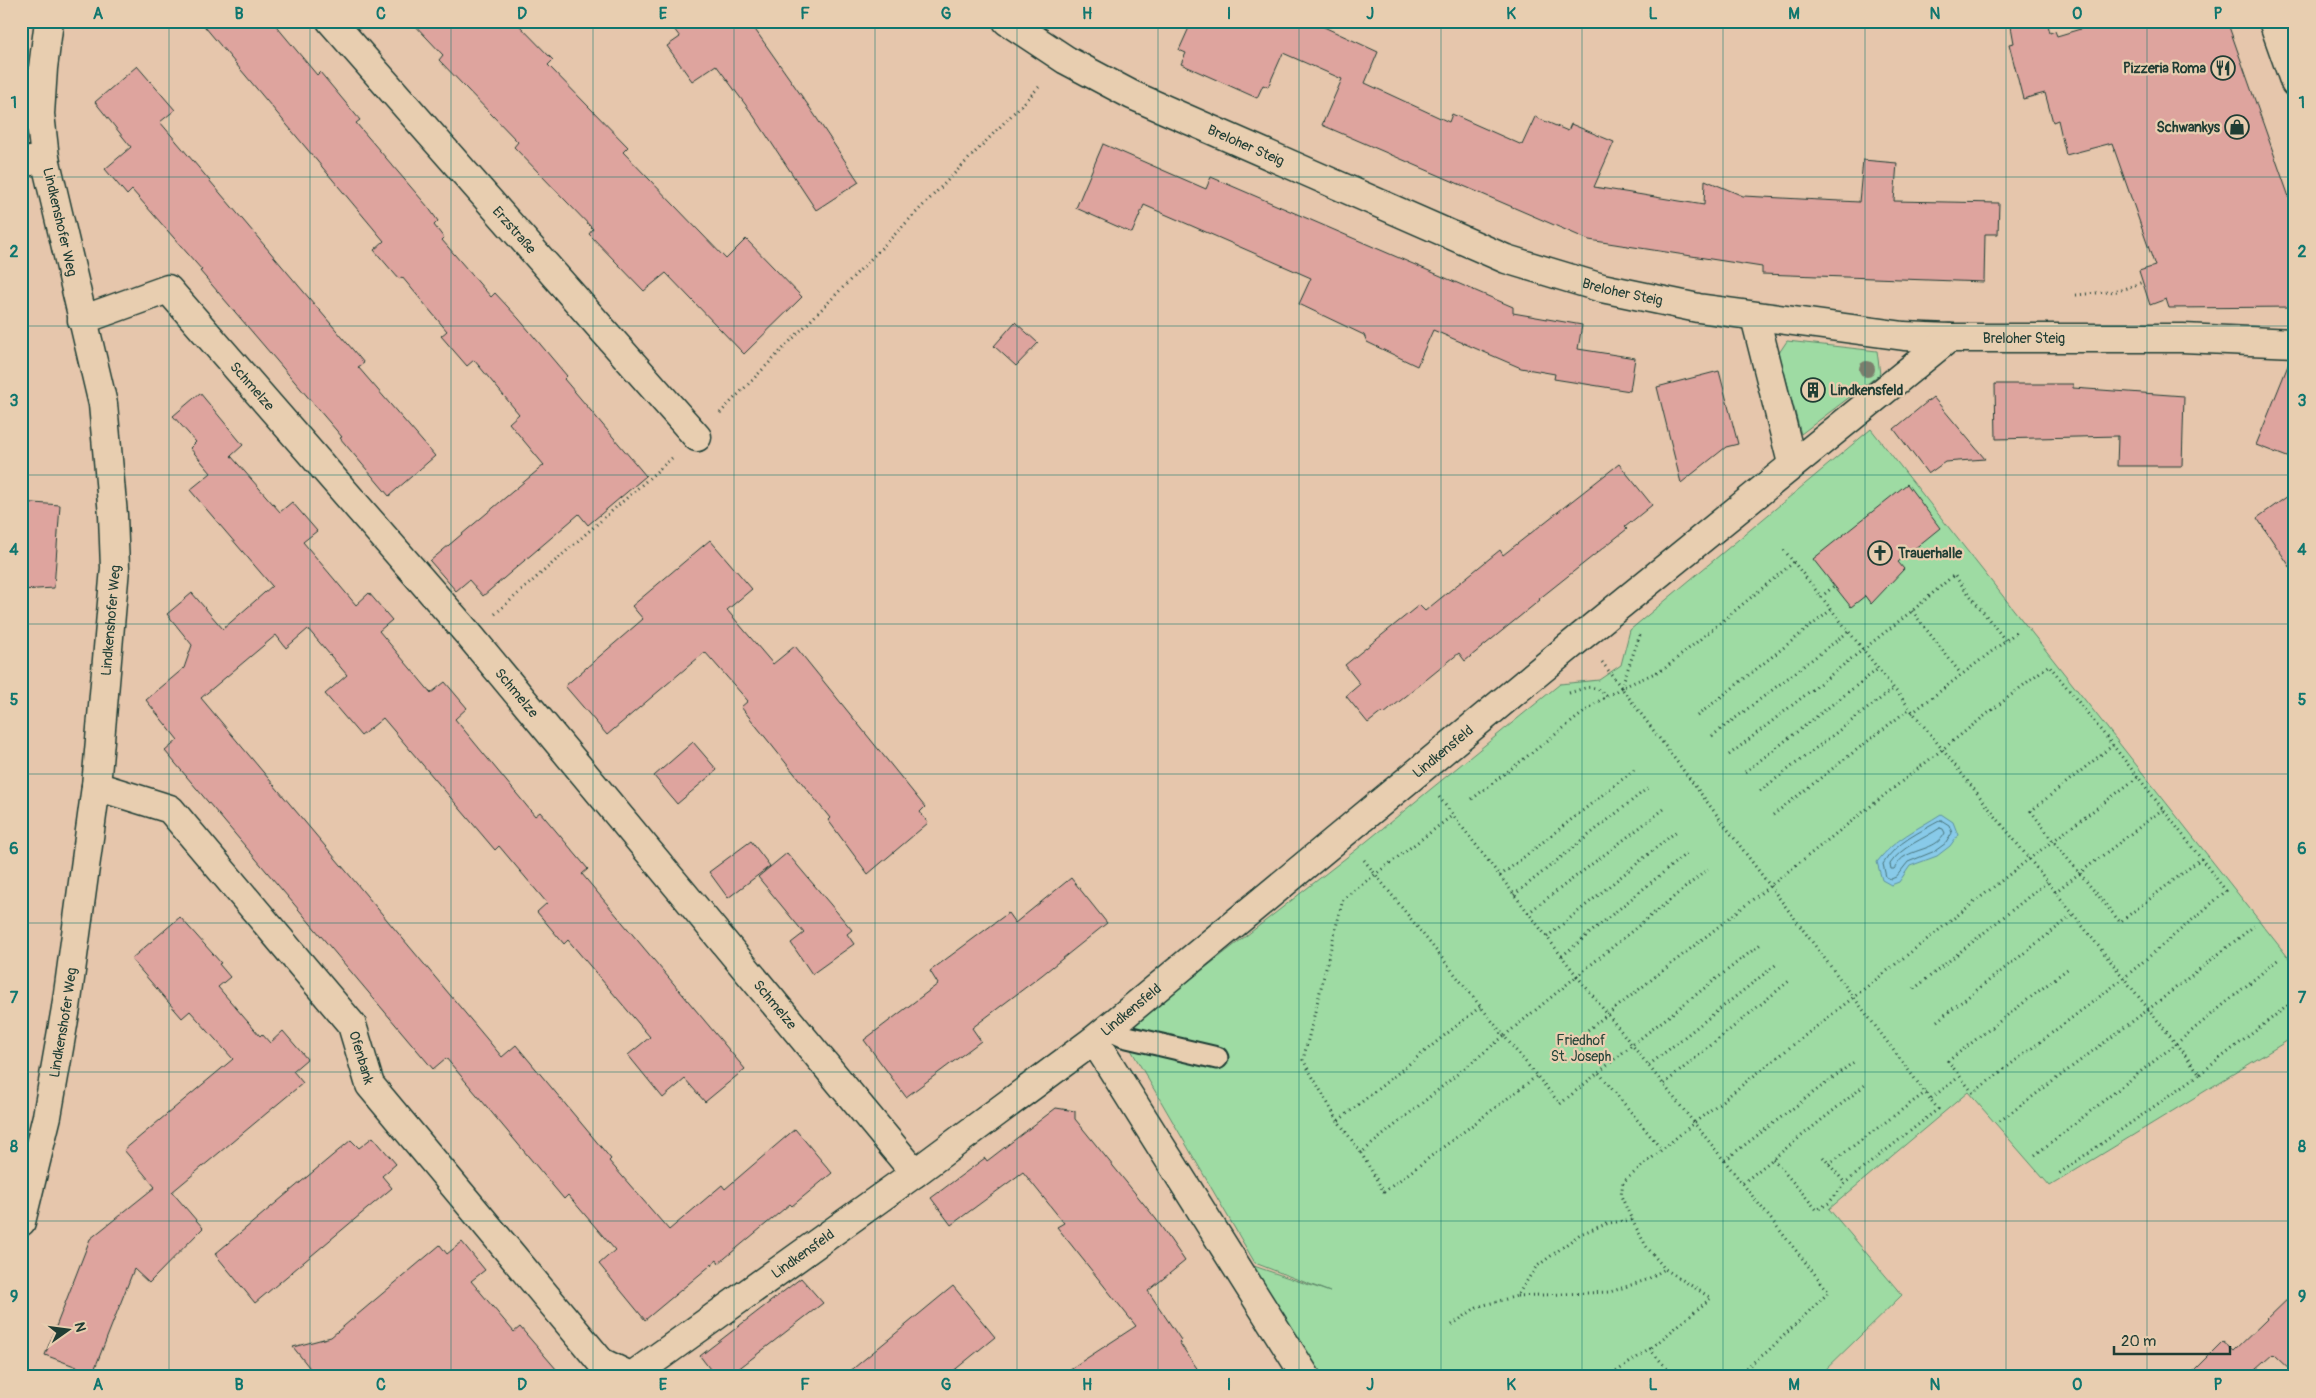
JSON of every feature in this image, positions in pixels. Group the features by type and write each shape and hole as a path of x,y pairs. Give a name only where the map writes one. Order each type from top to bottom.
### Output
{"street":[{"name":"Lindkenshofer Weg","path":"21,1222 47,1116 64,1017 96,786 115,568 114,515 103,404 82,320 33,161 40,114 49,21"},
{"name":"Erzstraße","path":"331,21 697,437"},
{"name":"Breloher Steig","path":"1007,21 1066,60 1132,95 1506,259 1602,288 1698,308 1755,317 1854,330 1949,338 2183,338 2295,343"},
{"path":"2273,21 2295,83"},
{"name":"Schmelze","path":"82,320 168,290 470,636 914,1173"},
{"path":"1755,317 1792,463"},
{"name":"Lindkensfeld","path":"632,1377 914,1173 1100,1034 1792,463 1949,338"},
{"name":"Ofenbank","path":"96,786 170,809 352,1026 370,1085 601,1362 632,1377"},
{"name":"Lindkensfeld","path":"1100,1034 1306,1377"}],"lane":[{"path":"1100,1034 1123,1036 1217,1058"}],"path":[{"path":"470,636 697,437 1066,60"},
{"path":"2076,295 2118,290 2143,282"},
{"path":"1784,550 2200,1074"},
{"path":"1472,799 1607,696 1664,669 1794,562"},
{"path":"1728,755 1912,611 1954,575 2005,640"},
{"path":"1821,597 1834,586"},
{"path":"1697,716 1832,610"},
{"path":"1912,611 1961,674"},
{"path":"1773,815 2018,631"},
{"path":"1712,736 1848,632"},
{"path":"1621,688 1640,634"},
{"path":"1582,636 1938,1109 1845,1183 1829,1203 1817,1210 1773,1159"},
{"path":"1584,1033 2049,665 2226,891 2124,978 1973,1093 1948,1061 2070,967"},
{"path":"1745,772 1878,669"},
{"path":"1562,695 1589,687 1597,688 1607,696"},
{"path":"1760,791 1893,689"},
{"path":"2113,745 2031,811 2053,842 2120,922 2202,858"},
{"path":"1500,876 1634,770"},
{"path":"1608,1377 1650,1349 1711,1298 1665,1269 1646,1246 1621,1196 1622,1182 1694,1123 2030,859 2138,777"},
{"path":"1514,895 1649,787"},
{"path":"1436,793 1576,976 1829,1292 1768,1351 1734,1377"},
{"path":"1528,913 1664,809"},
{"path":"2055,892 2163,809"},
{"path":"1452,815 1343,900 1303,1060 1338,1121 1361,1153 1384,1192 1537,1076"},
{"path":"1547,937 1678,830"},
{"path":"1343,834 1480,1007 1560,1104 1762,943"},
{"path":"1562,956 1688,852"},
{"path":"1361,1153 1708,869"},
{"path":"1914,989 2047,882"},
{"path":"1937,1020 2073,915"},
{"path":"2000,1121 2149,1009 2254,926"},
{"path":"2035,1155 2280,958"},
{"path":"1649,1065 1778,963"},
{"path":"1664,1084 1789,981"},
{"path":"2058,1174 2200,1074 2295,1000"},
{"path":"1338,1121 1480,1007"},
{"path":"1725,1160 1855,1061"},
{"path":"1599,1072 1662,1150"},
{"path":"1930,1098 1959,1077"},
{"path":"1743,1183 1865,1085"},
{"path":"1829,1164 1926,1092"},
{"path":"1823,1157 1845,1183"},
{"path":"1517,1296 1536,1266 1580,1234 1609,1223 1632,1220"},
{"path":"1452,1324 1477,1307 1517,1296 1610,1292 1646,1280 1665,1269"},
{"path":"1650,1349 1674,1377"}],"green space":[{"path":"1787,341 1877,351 1880,374 1801,434 1779,353"},
{"name":"Friedhof St. Joseph","path":"1871,429 2295,966 2295,1036 2050,1186 1968,1092 1829,1209 1902,1295 1818,1377 1318,1377 1248,1264 1330,1292 1255,1263 1123,1036 1155,1007 1356,850 1560,684 1599,680 1621,665 1630,630"}],"water":[{"path":"1941,814 1953,822 1958,835 1950,846 1937,856 1910,866 1899,882 1891,885 1882,880 1877,862 1884,854 1907,835"}],"building":[{"path":"200,21 272,21 317,75 320,72 360,120 356,123 428,207 438,221 434,225 444,238 442,240 491,297 495,293 519,319 567,376 564,379 646,476 588,525 579,514 483,596 469,580 456,591 430,561 544,465 509,423 519,414 474,360 467,366 441,336 447,331 402,277 399,279 374,250 384,241"},
{"path":"411,21 515,21 553,60 548,65 628,147 623,152 726,259 746,239 802,297 744,354 666,273 644,291 589,234 593,229 514,147 518,142 439,60 443,55"},
{"path":"668,21 749,21 859,182 816,210 751,112 716,65 692,81 667,46 680,37"},
{"path":"1192,21 1311,21 1378,52 1365,83 1449,122 1452,114 1522,145 1535,117 1568,131 1571,124 1614,142 1594,187 1704,205 1705,180 1743,196 1859,202 1863,160 1897,163 1894,201 1999,203 1998,234 1985,234 1984,282 1762,274 1762,267 1589,240 1322,125 1342,79 1283,53 1268,87 1263,85 1257,98 1181,64 1186,53 1179,50"},
{"path":"2010,21 2047,21 2050,33 2055,31 2057,36 2107,21 2227,21 2295,214 2295,307 2169,308 2166,299 2150,305 2139,271 2155,266 2112,143 2066,155 2058,120 2053,122 2045,93 2023,99 2009,44 2014,43"},
{"path":"137,66 175,110 160,122 364,363 358,367 435,456 389,496 340,438 342,437 200,271 202,270 132,190 127,195 105,169 131,147 95,102"},
{"path":"1103,144 1206,189 1211,177 1513,307 1513,313 1582,325 1578,349 1635,358 1630,391 1554,379 1555,374 1521,368 1433,330 1417,366 1367,342 1364,335 1299,304 1311,278 1144,205 1132,233 1076,208"},
{"path":"1015,322 1038,343 1016,366 994,346"},
{"path":"2291,358 2295,359 2295,460 2256,445"},
{"path":"1719,371 1738,444 1726,447 1681,483 1657,387"},
{"path":"1995,384 2073,384 2073,388 2184,396 2182,466 2117,466 2118,436 1996,439"},
{"path":"200,393 243,445 231,456 280,512 292,502 317,531 303,542 356,605 369,593 392,620 379,631 431,693 445,682 467,708 455,719 535,816 540,812 588,869 582,874 745,1069 705,1102 685,1079 663,1098 628,1055 650,1037 568,940 564,944 537,912 547,903 499,846 495,850 383,718 361,736 325,694 347,675 308,629 286,648 276,635 201,698 502,1057 516,1045 611,1159 609,1161 669,1230 722,1185 725,1189 795,1129 832,1173 792,1206 790,1204 719,1263 717,1260 645,1320 599,1264 615,1250 568,1195 564,1199 446,1058 433,1069 165,751 178,740 146,700 184,668 192,645 167,614 192,593 223,629 272,586 190,490 211,473 190,448 196,442 173,416"},
{"path":"1933,397 1985,459 1945,462 1928,474 1894,429"},
{"path":"1619,464 1652,505 1625,527 1627,529 1465,661 1459,653 1384,714 1382,712 1368,723 1346,696 1360,684 1345,665 1419,605 1425,611 1500,550 1503,555"},
{"path":"1907,484 1940,528 1898,562 1904,569 1871,604 1865,596 1851,607 1813,559"},
{"path":"2295,491 2295,574 2257,518"},
{"path":"21,502 60,505 54,588 21,590"},
{"path":"710,540 752,589 727,610 773,664 795,646 925,807 920,812 928,823 868,874 828,820 830,818 741,707 748,701 705,652 607,735 565,686 643,619 632,606"},
{"path":"693,742 717,770 677,804 654,776"},
{"path":"751,841 770,866 728,898 709,872"},
{"path":"787,853 852,930 847,934 854,944 812,974 791,943 804,933 758,877"},
{"path":"1071,878 1107,923 972,1028 981,1041 906,1097 864,1040 938,984 930,971 1008,913 1015,923"},
{"path":"180,917 221,963 219,964 230,977 218,987 260,1036 262,1034 270,1043 283,1031 307,1059 293,1071 303,1083 172,1192 203,1228 149,1283 134,1269 93,1373 45,1355 90,1239 155,1187 124,1150 233,1059 190,1011 182,1018 131,959"},
{"path":"1056,1108 1075,1111 1075,1119 1156,1219 1185,1261 1148,1291 1203,1377 1058,1377 1136,1326 1057,1227 1064,1223 1023,1172 951,1225 931,1198 985,1158 987,1161"},
{"path":"373,1137 396,1164 382,1176 392,1188 255,1303 215,1254 351,1140 359,1148"},
{"path":"462,1242 485,1270 471,1281 514,1332 520,1327 563,1377 317,1377 293,1347 331,1337 440,1245 447,1254"},
{"path":"801,1278 823,1303 728,1377 716,1377 700,1356"},
{"path":"953,1286 995,1337 946,1377 843,1377"},
{"path":"2295,1292 2295,1375 2273,1354 2255,1370 2262,1377 2188,1377 2223,1342 2234,1351"}],"place":[{"name":"Pizzeria Roma","path":"2223,68"},
{"name":"Schwankys","path":"2237,127"},
{"name":"Lindkensfeld","path":"1813,390"},
{"name":"Trauerhalle","path":"1880,553"}]}
